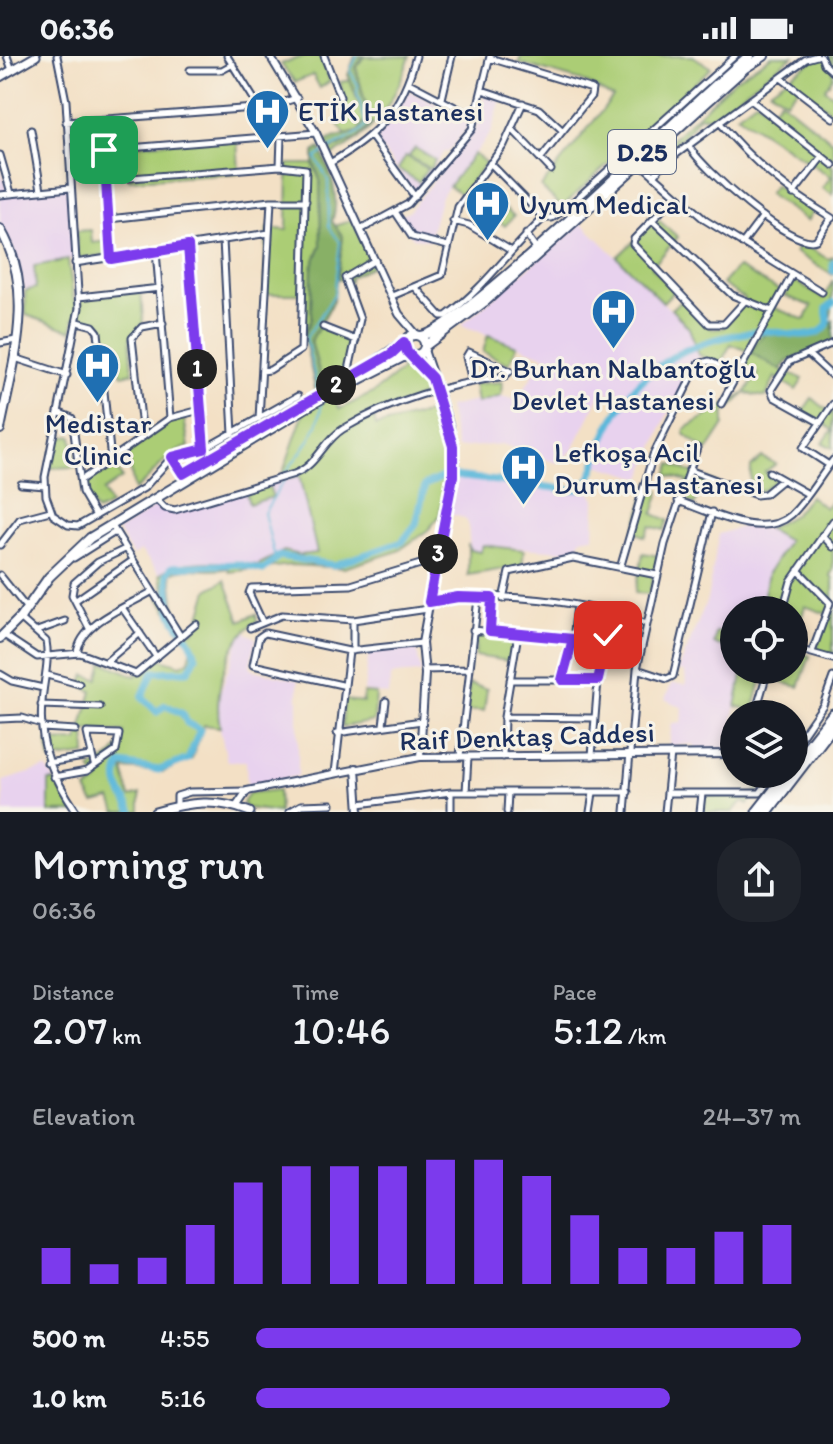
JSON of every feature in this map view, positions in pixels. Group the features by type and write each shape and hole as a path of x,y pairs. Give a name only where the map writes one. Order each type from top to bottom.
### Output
{"highway":[{"path":"808,739 833,714"},
{"path":"767,812 833,726"},
{"path":"757,812 776,788"}],"main road":[{"path":"0,77 36,56"},
{"name":"D.25","path":"1,635 20,618 73,553 154,497 315,400 347,375 391,354 405,341 439,329 536,248 749,56"},
{"name":"D.25","path":"327,392 424,348 487,300 614,193 640,163 745,68 764,56"},
{"path":"0,229 16,264 20,283 17,340 0,429"},
{"path":"418,335 424,348"},
{"path":"405,341 411,355"},
{"name":"D.25","path":"1,635 46,576 78,542 183,474 315,400"},
{"path":"155,812 205,801 250,812"}],"street":[{"path":"7,56 12,70"},
{"path":"57,56 66,122 79,297 78,322 45,486 50,511 61,522 73,527 147,486 172,457 204,449 298,396"},
{"path":"227,56 259,107"},
{"path":"270,56 298,98 362,229 399,314 405,341"},
{"path":"324,56 340,97"},
{"path":"330,163 371,136 389,118 409,83 416,56"},
{"path":"442,99 452,56"},
{"path":"654,176 663,164 781,78 819,56 833,72"},
{"path":"362,229 396,213 415,197 472,129 490,57 593,89 541,158"},
{"path":"490,163 544,218 550,219 565,209 732,57"},
{"path":"190,70 222,70 233,64"},
{"path":"781,78 833,118"},
{"path":"409,83 476,118"},
{"path":"482,90 545,112 563,131"},
{"path":"66,122 259,107 298,98"},
{"path":"752,101 833,165"},
{"path":"392,296 441,276 453,221 462,200 512,129 523,103"},
{"path":"102,120 111,259"},
{"path":"689,146 723,184 763,216 811,243 832,218 793,194 755,163 721,124"},
{"path":"512,129 551,170"},
{"path":"31,130 41,190"},
{"path":"104,150 316,133"},
{"path":"371,136 415,197"},
{"path":"280,166 281,137"},
{"path":"0,155 11,193"},
{"path":"793,194 822,157"},
{"path":"640,163 676,196 742,245 822,292"},
{"path":"106,180 280,166 306,169 301,350 270,370 262,371"},
{"path":"0,195 70,188"},
{"path":"676,196 634,239 633,244 709,324 724,324 744,302"},
{"path":"109,219 271,201 306,201"},
{"path":"259,420 271,201"},
{"path":"396,213 410,237 449,246"},
{"path":"742,245 763,216"},
{"path":"415,287 441,316 446,316 491,279 510,250 544,218"},
{"path":"453,221 469,225 510,250"},
{"path":"653,221 722,287 744,302 772,311"},
{"path":"75,263 269,233"},
{"path":"526,234 536,248"},
{"path":"223,240 233,434"},
{"path":"188,246 204,449"},
{"path":"156,251 170,418"},
{"path":"331,378 347,375 360,313 345,279 375,260"},
{"path":"721,404 792,275"},
{"path":"79,297 160,288"},
{"path":"399,314 418,335"},
{"path":"78,322 93,326 98,332 111,461"},
{"path":"143,437 132,338 140,327 163,323"},
{"path":"323,327 356,340"},
{"path":"0,343 17,340"},
{"path":"819,422 771,394 779,374 789,362 833,343"},
{"path":"420,757 424,670 422,643 454,467 451,433 424,348"},
{"path":"154,497 165,508 175,510 280,479 309,467 334,435 344,429 436,388 510,374 507,368 469,352 466,357 472,381"},
{"path":"808,354 833,377"},
{"path":"411,355 432,378"},
{"path":"14,358 67,375"},
{"path":"621,565 653,455 698,364 709,361 736,374"},
{"path":"678,501 756,526 774,525 793,513 831,463 803,448 833,404"},
{"path":"81,480 170,418 200,410"},
{"path":"60,413 73,420 83,494 96,516"},
{"path":"625,812 637,669 657,575 697,448"},
{"path":"172,457 183,474"},
{"path":"689,470 756,495 765,494 782,480"},
{"path":"769,472 808,494"},
{"path":"21,484 45,486"},
{"path":"0,545 20,519 50,511"},
{"path":"637,669 667,679 673,676 712,512"},
{"path":"788,596 798,570 833,521"},
{"path":"73,559 113,528 151,592 182,636"},
{"path":"822,535 833,547"},
{"path":"89,628 72,590 76,578 98,562 125,549"},
{"path":"503,599 507,575 511,572 573,558 621,565 657,575"},
{"path":"262,621 249,593 251,588 351,585 437,559"},
{"path":"76,600 132,561"},
{"path":"798,570 830,603 812,652"},
{"path":"0,575 24,605"},
{"path":"77,653 80,640 89,628 151,592"},
{"path":"250,628 262,621 287,615 353,620 478,598 603,609 647,624"},
{"path":"460,756 478,598"},
{"path":"490,631 492,598"},
{"path":"562,680 573,639 577,605"},
{"path":"123,609 155,655"},
{"path":"20,618 46,641 47,675 41,705 47,763 77,812"},
{"path":"335,773 342,685 351,651 353,620"},
{"path":"37,631 65,621"},
{"path":"1,635 31,654 48,657 77,653 136,674 155,655 196,624"},
{"path":"473,630 573,639"},
{"path":"106,661 140,633"},
{"path":"342,685 257,667 253,662 259,637 265,633 351,651 422,643"},
{"path":"503,757 504,717 518,634"},
{"path":"592,757 598,680 608,635"},
{"path":"808,651 833,659"},
{"path":"424,670 468,669"},
{"path":"47,675 79,684"},
{"path":"1,677 43,688"},
{"path":"808,731 823,705 833,677"},
{"path":"510,680 598,680"},
{"path":"383,725 386,701"},
{"path":"41,705 100,707"},
{"path":"504,717 594,718"},
{"path":"0,719 22,718 42,726 76,730"},
{"path":"337,733 422,721"},
{"path":"54,777 87,771 116,751 119,734 88,732 90,756 94,764"},
{"path":"665,812 671,754"},
{"name":"Raif Denktaş Caddesi","path":"247,791 420,757 720,754"},
{"path":"47,763 90,756"},
{"path":"466,792 468,757"},
{"path":"356,768 359,812"},
{"path":"668,793 760,793 764,788"},
{"path":"177,805 177,796 190,792 247,791"},
{"path":"236,807 247,791"},
{"path":"359,804 451,792 628,792"},
{"path":"451,792 451,812"},
{"path":"507,812 508,793"},
{"path":"590,812 593,793"},
{"path":"700,812 702,794"},
{"path":"289,812 301,805 331,804"}],"shaded area":[{"path":"410,91 467,120 470,125 448,152 444,152 417,190 407,183 379,145 378,138"},
{"path":"485,96 501,99 491,133 441,196 429,240 413,238 400,215 409,211 476,128"},
{"path":"0,164 6,189 72,185 78,258 35,266 36,288 25,291 13,248 0,225"},
{"name":"Dr. Burhan Nalbantoğlu Devlet Hastanesi","path":"582,223 689,328 700,354 666,417 642,478 593,464 621,401 603,389 572,451 557,463 502,444 457,448 448,407 501,396 517,400 545,356 461,325"},
{"path":"299,475 317,553 300,555 284,551 258,565 236,560 206,565 185,562 169,567 160,574 141,551 133,556 118,531 156,506 173,513"},
{"name":"Lefkoşa Acil Durum Hastanesi","path":"458,476 589,491 595,499 594,537 581,538 577,552 483,545 481,552 470,550 465,518 448,514"},
{"path":"745,526 768,529 789,541 768,573 764,596 720,596 720,684 740,684 737,700 720,700 720,750 700,751 692,744 669,746 672,723 681,723 683,708 665,699 672,683 686,685 685,672 678,671 707,600 719,534"},
{"path":"242,631 256,638 250,666 254,670 298,680 298,776 247,785 246,761 227,761 215,706"},
{"path":"416,646 421,673 391,675 388,695 364,691 369,651"},
{"path":"46,768 77,812 4,812 3,781"}],"green space":[{"path":"304,56 321,56 330,81 320,88 313,75 295,82 281,64"},
{"path":"355,56 364,56 356,68 371,125 358,139 329,150 325,143 331,138 358,132 365,120 348,75"},
{"path":"410,56 390,102 371,127 359,138 371,125 356,68 363,57"},
{"path":"521,56 693,56 711,68 562,207 541,187 613,97 582,81 519,63"},
{"path":"741,56 745,56 583,202 580,199 663,122"},
{"path":"772,56 793,56 712,116 698,117 648,169 647,163 734,80"},
{"path":"833,56 833,77 825,89 833,95 833,113 800,87 786,101 770,90 815,59"},
{"path":"350,80 365,120 358,132 346,135 337,123 345,104 340,82"},
{"path":"757,100 770,112 780,100 833,142 833,156 828,163 833,167 833,195 822,188 831,177 737,115"},
{"path":"237,138 239,174 129,180 126,145"},
{"path":"357,139 346,147 331,156 329,150"},
{"path":"320,148 335,193 332,221 343,237 333,302 311,341 323,386 316,392 304,336 311,319 312,268 321,245 320,180 314,164 314,152"},
{"path":"415,148 435,160 430,169 409,156"},
{"path":"474,154 486,163 461,194 449,186"},
{"path":"406,156 427,169 419,182 398,169"},
{"path":"288,164 313,164 320,180 321,246 312,268 311,319 304,336 305,294 264,294 267,228 287,230"},
{"path":"775,185 813,211 807,221 768,194"},
{"path":"492,196 514,216 505,226 495,218 485,230 478,225 487,211 482,207"},
{"path":"657,219 678,237 652,267 674,291 663,302 617,257"},
{"path":"353,220 372,266 350,277 350,282 338,279 343,237 335,226"},
{"path":"91,230 92,243 108,241 110,255 78,258 76,231"},
{"path":"801,243 828,259 833,257 833,275 795,252"},
{"path":"68,260 74,301 141,287 143,323 130,338 133,373 122,375 118,366 104,368 103,327 98,321 74,318 72,331 26,315 25,291 36,288 34,266"},
{"path":"737,267 780,291 772,307 805,320 812,306 785,296 795,281 824,298 833,280 831,316 822,332 801,336 765,333 780,369 803,379 796,390 775,377 766,397 745,393 758,374 742,366 750,352 731,344 720,364 699,355 689,328 671,309 683,300 712,329 723,328 745,299 722,284"},
{"path":"833,321 833,342 788,361 780,370 750,352 765,333 810,335"},
{"path":"318,325 350,339 343,371 324,386 311,348"},
{"path":"488,335 517,346 509,364 483,352"},
{"path":"407,360 418,366 432,391 374,417 376,426 439,410 450,467 439,517 428,530 398,551 344,568 292,565 229,572 228,568 184,569 171,573 175,611 192,632 197,627 208,590 225,580 240,621 256,614 257,621 238,641 225,668 219,698 220,727 204,725 192,759 163,772 123,769 130,797 140,794 140,812 116,812 111,799 94,803 86,790 98,782 90,769 112,755 120,745 124,732 85,730 86,755 50,760 47,742 78,741 92,691 81,686 85,675 98,679 103,662 135,676 158,658 181,665 189,660 192,648 158,597 165,592 160,574 169,568 207,562 258,565 284,551 300,555 317,553 299,475 280,481 304,412 331,396 340,409 373,393 402,370 398,362"},
{"path":"502,382 501,396 477,403 474,384"},
{"path":"745,393 724,414 724,425 707,451 684,434 685,429"},
{"path":"812,398 831,413 833,411 833,448 823,443 832,430 818,419 813,423 800,415"},
{"path":"184,418 189,447 173,454 134,490 128,453 171,420"},
{"path":"72,436 76,467 49,468 57,438"},
{"path":"762,457 776,464 765,472 777,480 764,490 750,493 751,467"},
{"path":"113,463 122,478 103,491 110,505 97,512 85,493 83,482"},
{"path":"671,464 717,483 711,494 701,490 695,504 681,498 687,481 667,475"},
{"path":"649,484 660,491 653,514 668,520 664,530 650,526 645,537 634,531"},
{"path":"269,486 273,497 249,504 246,493"},
{"path":"810,496 825,508 833,499 833,570 830,575 833,580 833,657 816,649 830,615 808,607 808,596 764,596 768,573 788,541 768,529 795,514"},
{"path":"468,544 470,550 480,552 483,545 524,550 522,566 468,575"},
{"path":"643,553 659,556 649,594 635,593"},
{"path":"716,632 720,633 720,646 714,644"},
{"path":"477,633 513,639 509,661 475,656"},
{"path":"469,684 487,689 484,711 466,711"},
{"path":"740,684 760,684 756,700 737,700"},
{"path":"364,693 376,694 374,721 342,727 344,700 363,702"},
{"path":"49,781 54,781 75,812 49,812"},
{"path":"756,788 762,788 748,804 742,801 733,812 704,812 705,795 754,796"},
{"path":"278,790 279,812 246,808 243,803 249,793"}],"waterway":[{"path":"319,397 306,338 334,295 340,242 329,227 328,180 316,158 366,125 357,93 358,85 350,71 357,56"},
{"path":"833,263 833,271"},
{"path":"132,812 118,783 121,764 159,770 188,759 200,730 187,723 183,714 165,705 157,712 142,697 153,672 188,671 196,657 191,643 171,612 167,574 172,567 237,564 263,570 279,556 334,565 402,542 416,524 425,485 447,475 573,490 583,488 593,472 616,414 635,388 658,367 695,346 733,335 763,331 815,334 827,325 827,308 833,303"},
{"path":"285,474 314,433 321,403"},
{"path":"275,558 264,513 284,480"}],"place":[{"name":"ETİK Hastanesi","path":"267,150"},
{"name":"Uyum Medical","path":"488,243"},
{"name":"Dr. Burhan Nalbantoğlu Devlet Hastanesi","path":"613,350"},
{"name":"Medistar Clinic","path":"98,405"},
{"name":"Lefkoşa Acil Durum Hastanesi","path":"523,507"}],"route":[{"path":"104,150 111,259 188,246 204,449 172,457 183,474 391,354 404,342 407,352 432,378 441,399 453,446 453,476 429,602 458,597 492,598 490,631 573,639 562,680 598,680 608,635"}]}
